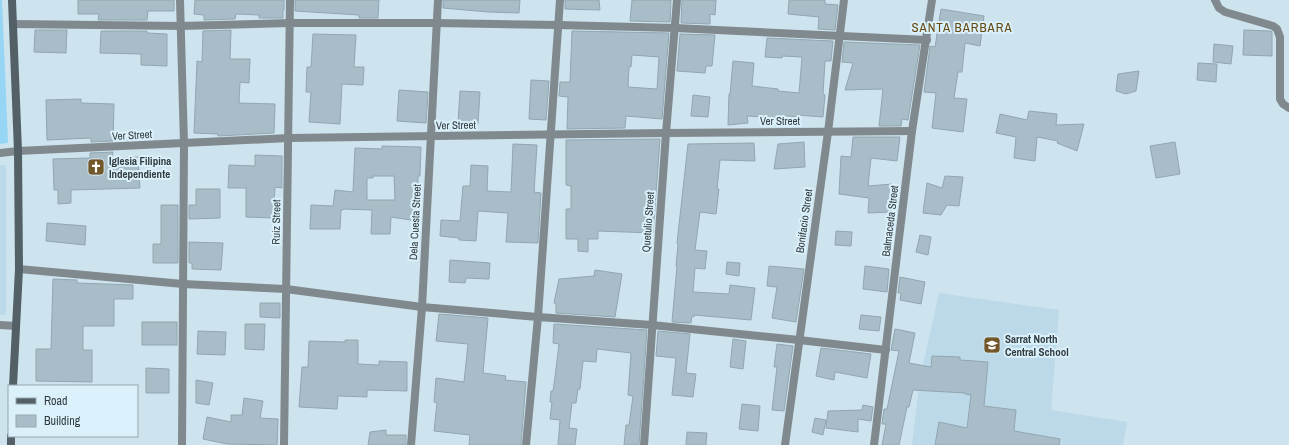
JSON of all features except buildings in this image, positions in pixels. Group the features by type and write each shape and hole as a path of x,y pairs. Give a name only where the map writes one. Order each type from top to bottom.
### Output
{"main road":[{"path":"12,0 18,151 18,269 13,385"}],"street":[{"path":"180,0 184,144 182,445"},
{"name":"Ruiz Street","path":"284,445 290,0"},
{"name":"Dela Cuesta Street","path":"411,445 422,307 438,0"},
{"path":"526,445 538,317 560,0"},
{"name":"Quetulio Street","path":"644,445 677,0"},
{"name":"Bonifacio Street","path":"785,445 828,132 844,0"},
{"name":"Balmaceda Street","path":"874,445 912,131 932,0"},
{"path":"1215,0 1219,8 1225,12 1273,26 1277,29 1280,37 1280,99 1283,104 1289,108"},
{"path":"13,24 181,26 290,23 437,23 558,25 675,28 926,40"},
{"name":"Ver Street","path":"0,153 289,138 912,131"},
{"path":"18,269 183,284 286,289 422,307 652,325 886,350"},
{"path":"0,325 16,326"}],"shaded area":[{"path":"0,0 2,0 8,143 0,144"},
{"path":"0,165 6,165 6,315 0,315"},
{"name":"Sarrat North Central School","path":"939,293 1059,310 1051,410 1127,422 1123,445 912,445 920,379"}],"place":[{"name":"Iglesia Filipina Independiente","path":"96,167"},
{"name":"Sarrat North Central School","path":"992,345"}],"district":[{"name":"SANTA BARBARA","path":"962,27"}]}
